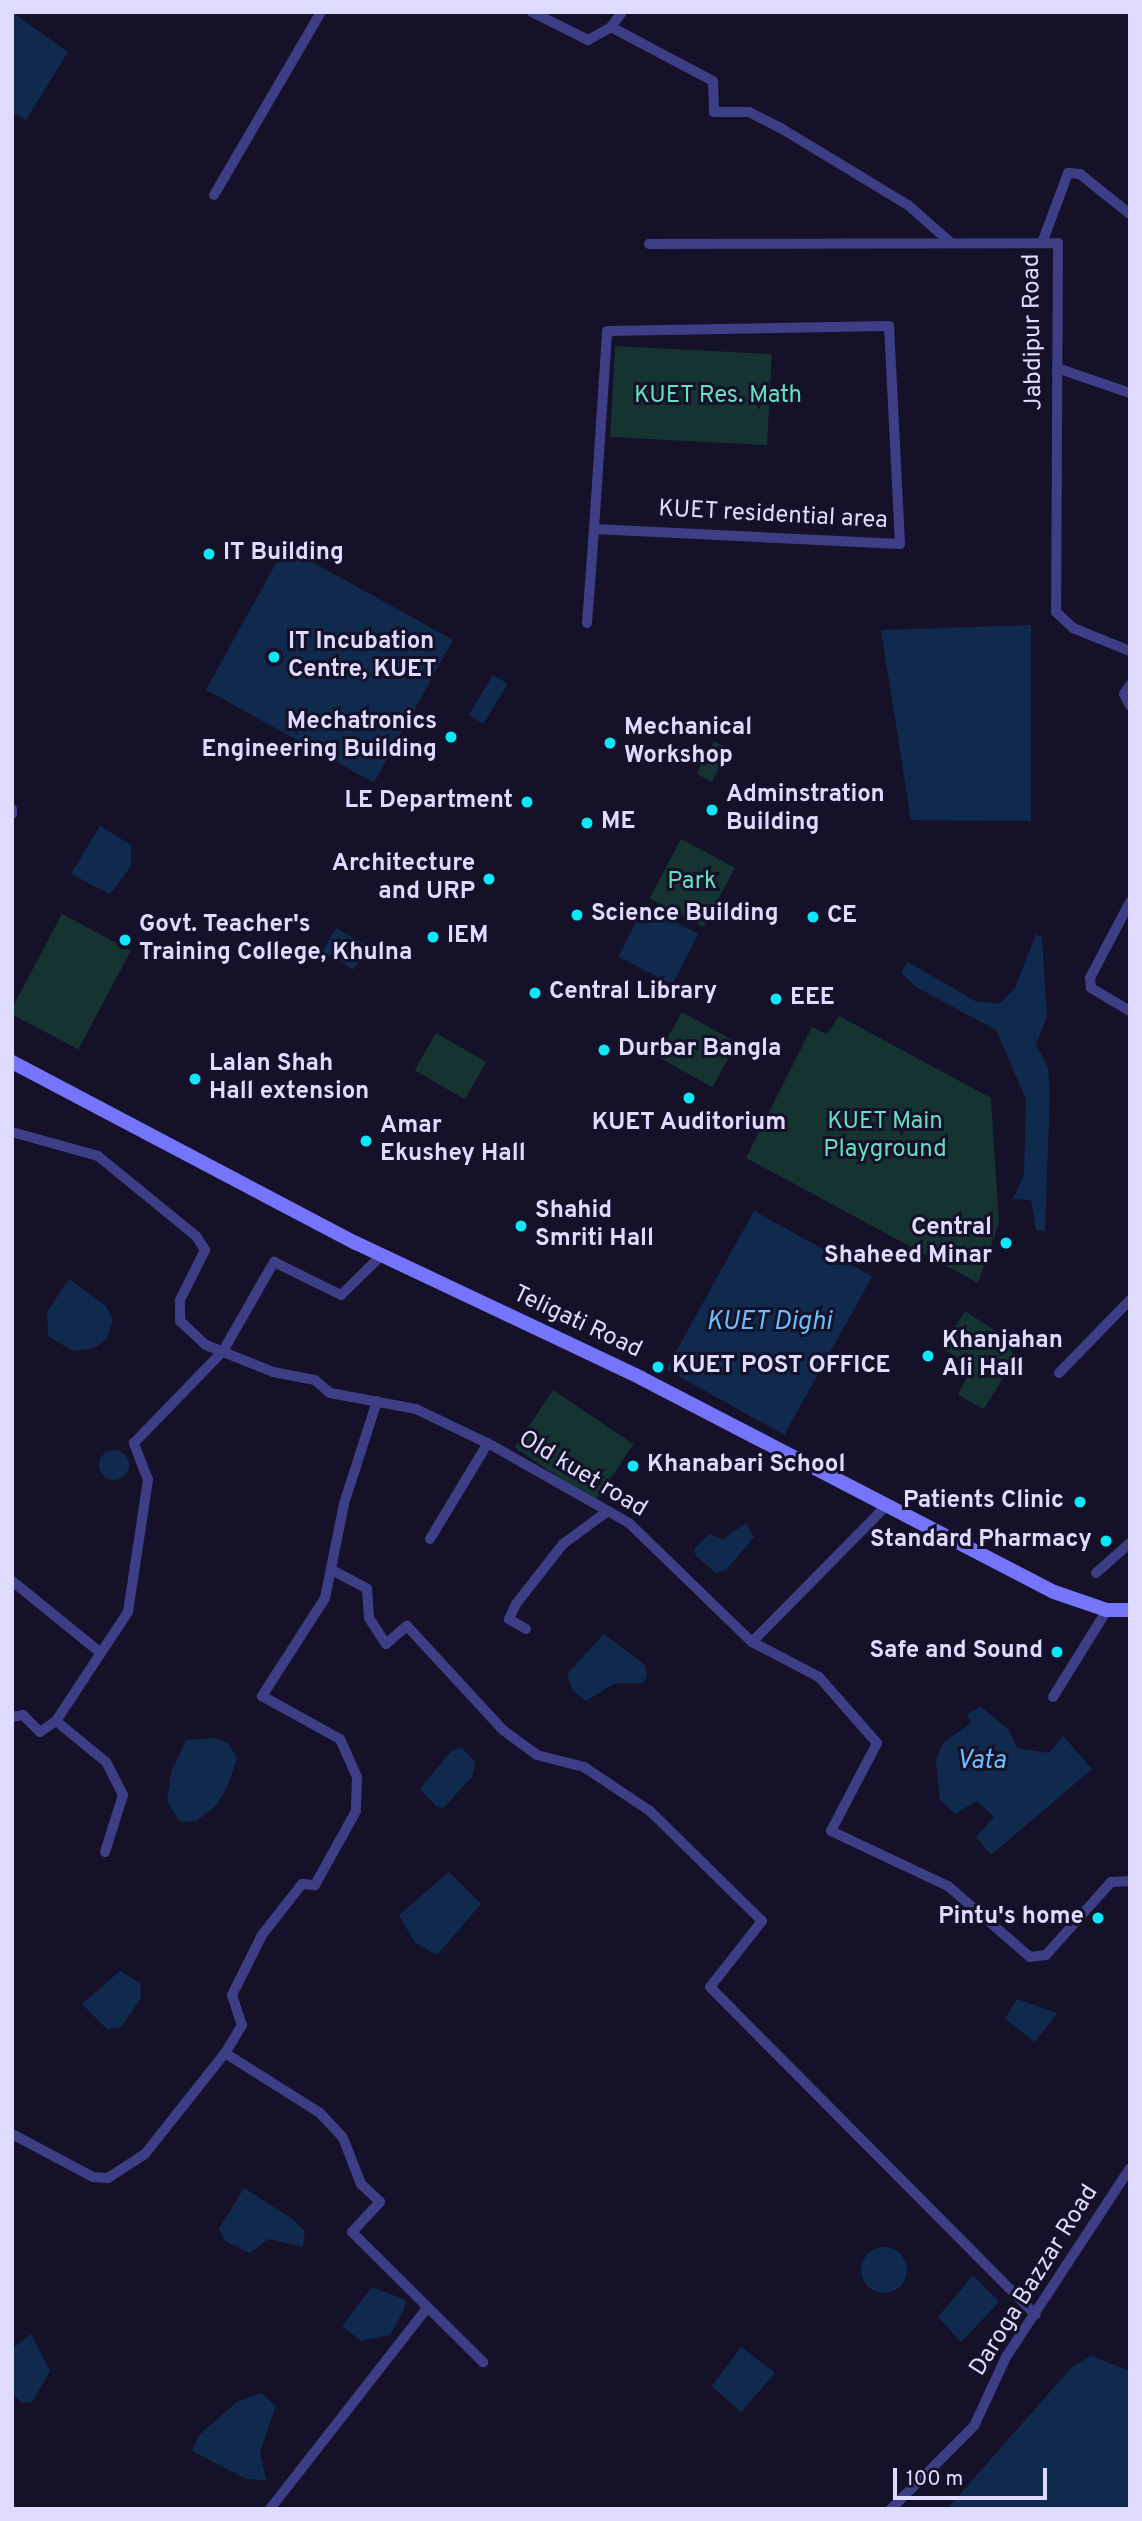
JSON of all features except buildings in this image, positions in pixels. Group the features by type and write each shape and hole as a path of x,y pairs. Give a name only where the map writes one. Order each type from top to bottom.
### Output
{"main road":[{"name":"Teligati Road","path":"12,1062 382,1255 887,1505 1055,1592 1107,1610"},
{"path":"1107,1610 1128,1608"}],"street":[{"path":"214,195 321,12"},
{"path":"533,12 588,40 611,27 622,12"},
{"path":"611,27 713,81 714,111 749,112 779,127 908,205 950,242"},
{"path":"1042,243 1049,210 1068,173 1080,174 1130,214"},
{"name":"Jabdipur Road","path":"649,244 1058,243 1056,612 1073,628 1130,652"},
{"name":"KUET residential area","path":"889,326 900,544 594,528 607,331 889,326"},
{"path":"1057,368 1130,393"},
{"path":"587,623 594,528"},
{"path":"1130,685 1124,694 1130,706"},
{"path":"1130,902 1090,978 1091,988 1130,1011"},
{"name":"Old kuet road","path":"12,1132 98,1156 196,1236 205,1251 180,1300 180,1321 223,1351 273,1372 315,1380 330,1393 415,1409 488,1443 629,1523 752,1642 819,1676 877,1743 831,1831 948,1886 1030,1957 1046,1955 1111,1882 1130,1881"},
{"path":"12,1717 23,1716 40,1732 57,1721 128,1612 148,1480 134,1443 223,1351 274,1262 341,1295 382,1255"},
{"path":"1059,1373 1130,1300"},
{"path":"12,2134 93,2176 108,2178 145,2154 225,2053 242,2025 232,1995 262,1935 302,1884 315,1885 356,1811 357,1777 340,1739 262,1696 325,1598 344,1504 377,1401"},
{"path":"430,1539 488,1443"},
{"path":"752,1642 887,1505"},
{"path":"526,1629 509,1619 516,1604 563,1544 608,1511"},
{"path":"1096,1573 1130,1542"},
{"path":"332,1570 367,1589 369,1618 386,1644 407,1626 502,1730 537,1755 584,1767 650,1811 762,1921 709,1987 1036,2315"},
{"path":"12,1581 101,1653"},
{"path":"1053,1697 1107,1610"},
{"path":"57,1721 106,1762 123,1795 105,1852"},
{"path":"225,2053 320,2113 343,2138 361,2184 380,2202 352,2232 483,2362"},
{"name":"Daroga Bazzar Road","path":"891,2509 974,2426 1006,2357 1130,2168"},
{"path":"270,2509 428,2307"}],"green space":[{"name":"KUET Res. Math","path":"615,346 772,354 767,445 610,437"},
{"path":"714,741 729,749 712,782 697,774"},
{"name":"Park","path":"681,839 735,868 703,927 650,898"},
{"path":"62,914 131,951 78,1050 12,1014 12,1008"},
{"path":"682,1012 737,1043 712,1087 657,1057"},
{"name":"KUET Main Playground","path":"839,1016 991,1098 999,1223 978,1283 746,1158 812,1027 827,1034"},
{"path":"436,1033 486,1062 465,1099 414,1070"},
{"path":"965,1311 994,1330 1016,1357 984,1409 958,1395 972,1367 942,1348"},
{"path":"553,1390 633,1444 595,1501 514,1447"}],"water":[{"path":"12,12 68,52 26,120 12,112"},
{"path":"285,547 453,640 374,783 206,690"},
{"path":"1031,625 1031,821 911,820 881,630"},
{"path":"493,675 508,684 483,724 469,715"},
{"path":"100,826 131,845 131,866 110,894 71,874"},
{"path":"644,906 698,934 672,984 618,957"},
{"path":"336,928 367,946 354,969 322,951"},
{"path":"1036,934 1042,937 1047,1016 1036,1045 1048,1067 1050,1093 1045,1231 1036,1230 1031,1200 1013,1199 1024,1175 1026,1099 996,1030 916,987 901,972 908,962 975,1001 1000,1004 1015,988"},
{"name":"KUET Dighi","path":"754,1211 872,1276 784,1435 666,1369"},
{"path":"69,1279 106,1306 113,1320 106,1340 94,1348 73,1351 48,1336 47,1312"},
{"path":"114,1450 124,1455 129,1465 124,1475 114,1480 104,1475 99,1465 104,1455"},
{"path":"746,1523 754,1537 727,1569 716,1573 696,1556 694,1549 709,1534 723,1539"},
{"path":"604,1634 645,1665 647,1676 643,1683 615,1683 586,1701 573,1691 567,1674"},
{"name":"Vata","path":"981,1707 1009,1730 1017,1748 1049,1753 1063,1736 1092,1769 991,1855 976,1837 994,1817 977,1801 955,1814 940,1800 936,1760 943,1743 971,1723 967,1714"},
{"path":"216,1738 228,1743 237,1758 228,1785 217,1805 196,1821 180,1822 167,1801 171,1773 186,1740"},
{"path":"462,1748 475,1762 472,1777 443,1808 436,1806 420,1789 451,1751"},
{"path":"449,1872 481,1904 437,1955 415,1943 399,1915"},
{"path":"120,1971 140,1983 141,1998 121,2027 107,2029 82,2004"},
{"path":"1017,1999 1057,2013 1035,2042 1005,2019"},
{"path":"244,2188 291,2218 305,2231 303,2247 268,2239 250,2253 225,2241 219,2229"},
{"path":"884,2247 900,2254 907,2270 900,2286 884,2293 868,2286 861,2270 868,2254"},
{"path":"973,2275 999,2302 961,2342 938,2317"},
{"path":"372,2287 406,2300 404,2310 390,2335 361,2341 342,2326"},
{"path":"31,2334 50,2371 32,2402 22,2403 12,2394 12,2349"},
{"path":"741,2347 775,2373 741,2412 712,2386"},
{"path":"1091,2356 1130,2371 1130,2509 947,2509 1072,2367"},
{"path":"261,2393 276,2406 260,2452 266,2480 246,2479 192,2451 199,2435 237,2402"}],"place":[{"name":"IT Building","path":"209,554"},
{"name":"IT Incubation Centre, KUET","path":"274,657"},
{"name":"Mechatronics Engineering Building","path":"451,737"},
{"name":"Mechanical Workshop","path":"610,743"},
{"name":"LE Department","path":"527,802"},
{"name":"Adminstration Building","path":"712,810"},
{"name":"ME","path":"587,823"},
{"name":"Architecture and URP","path":"489,879"},
{"name":"Science Building","path":"577,915"},
{"name":"CE","path":"813,917"},
{"name":"IEM","path":"433,937"},
{"name":"Govt. Teacher's Training College, Khulna","path":"125,940"},
{"name":"Central Library","path":"535,993"},
{"name":"EEE","path":"776,999"},
{"name":"Durbar Bangla","path":"604,1050"},
{"name":"Lalan Shah Hall extension","path":"195,1079"},
{"name":"KUET Auditorium","path":"689,1098"},
{"name":"Amar Ekushey Hall","path":"366,1141"},
{"name":"Shahid Smriti Hall","path":"521,1226"},
{"name":"Central Shaheed Minar","path":"1006,1243"},
{"name":"Khanjahan Ali Hall","path":"928,1356"},
{"name":"KUET POST OFFICE","path":"658,1367"},
{"name":"Khanabari School","path":"633,1466"},
{"name":"Patients Clinic","path":"1080,1502"},
{"name":"Standard Pharmacy","path":"1106,1541"},
{"name":"Safe and Sound","path":"1057,1652"},
{"name":"Pintu's home","path":"1098,1918"}]}
